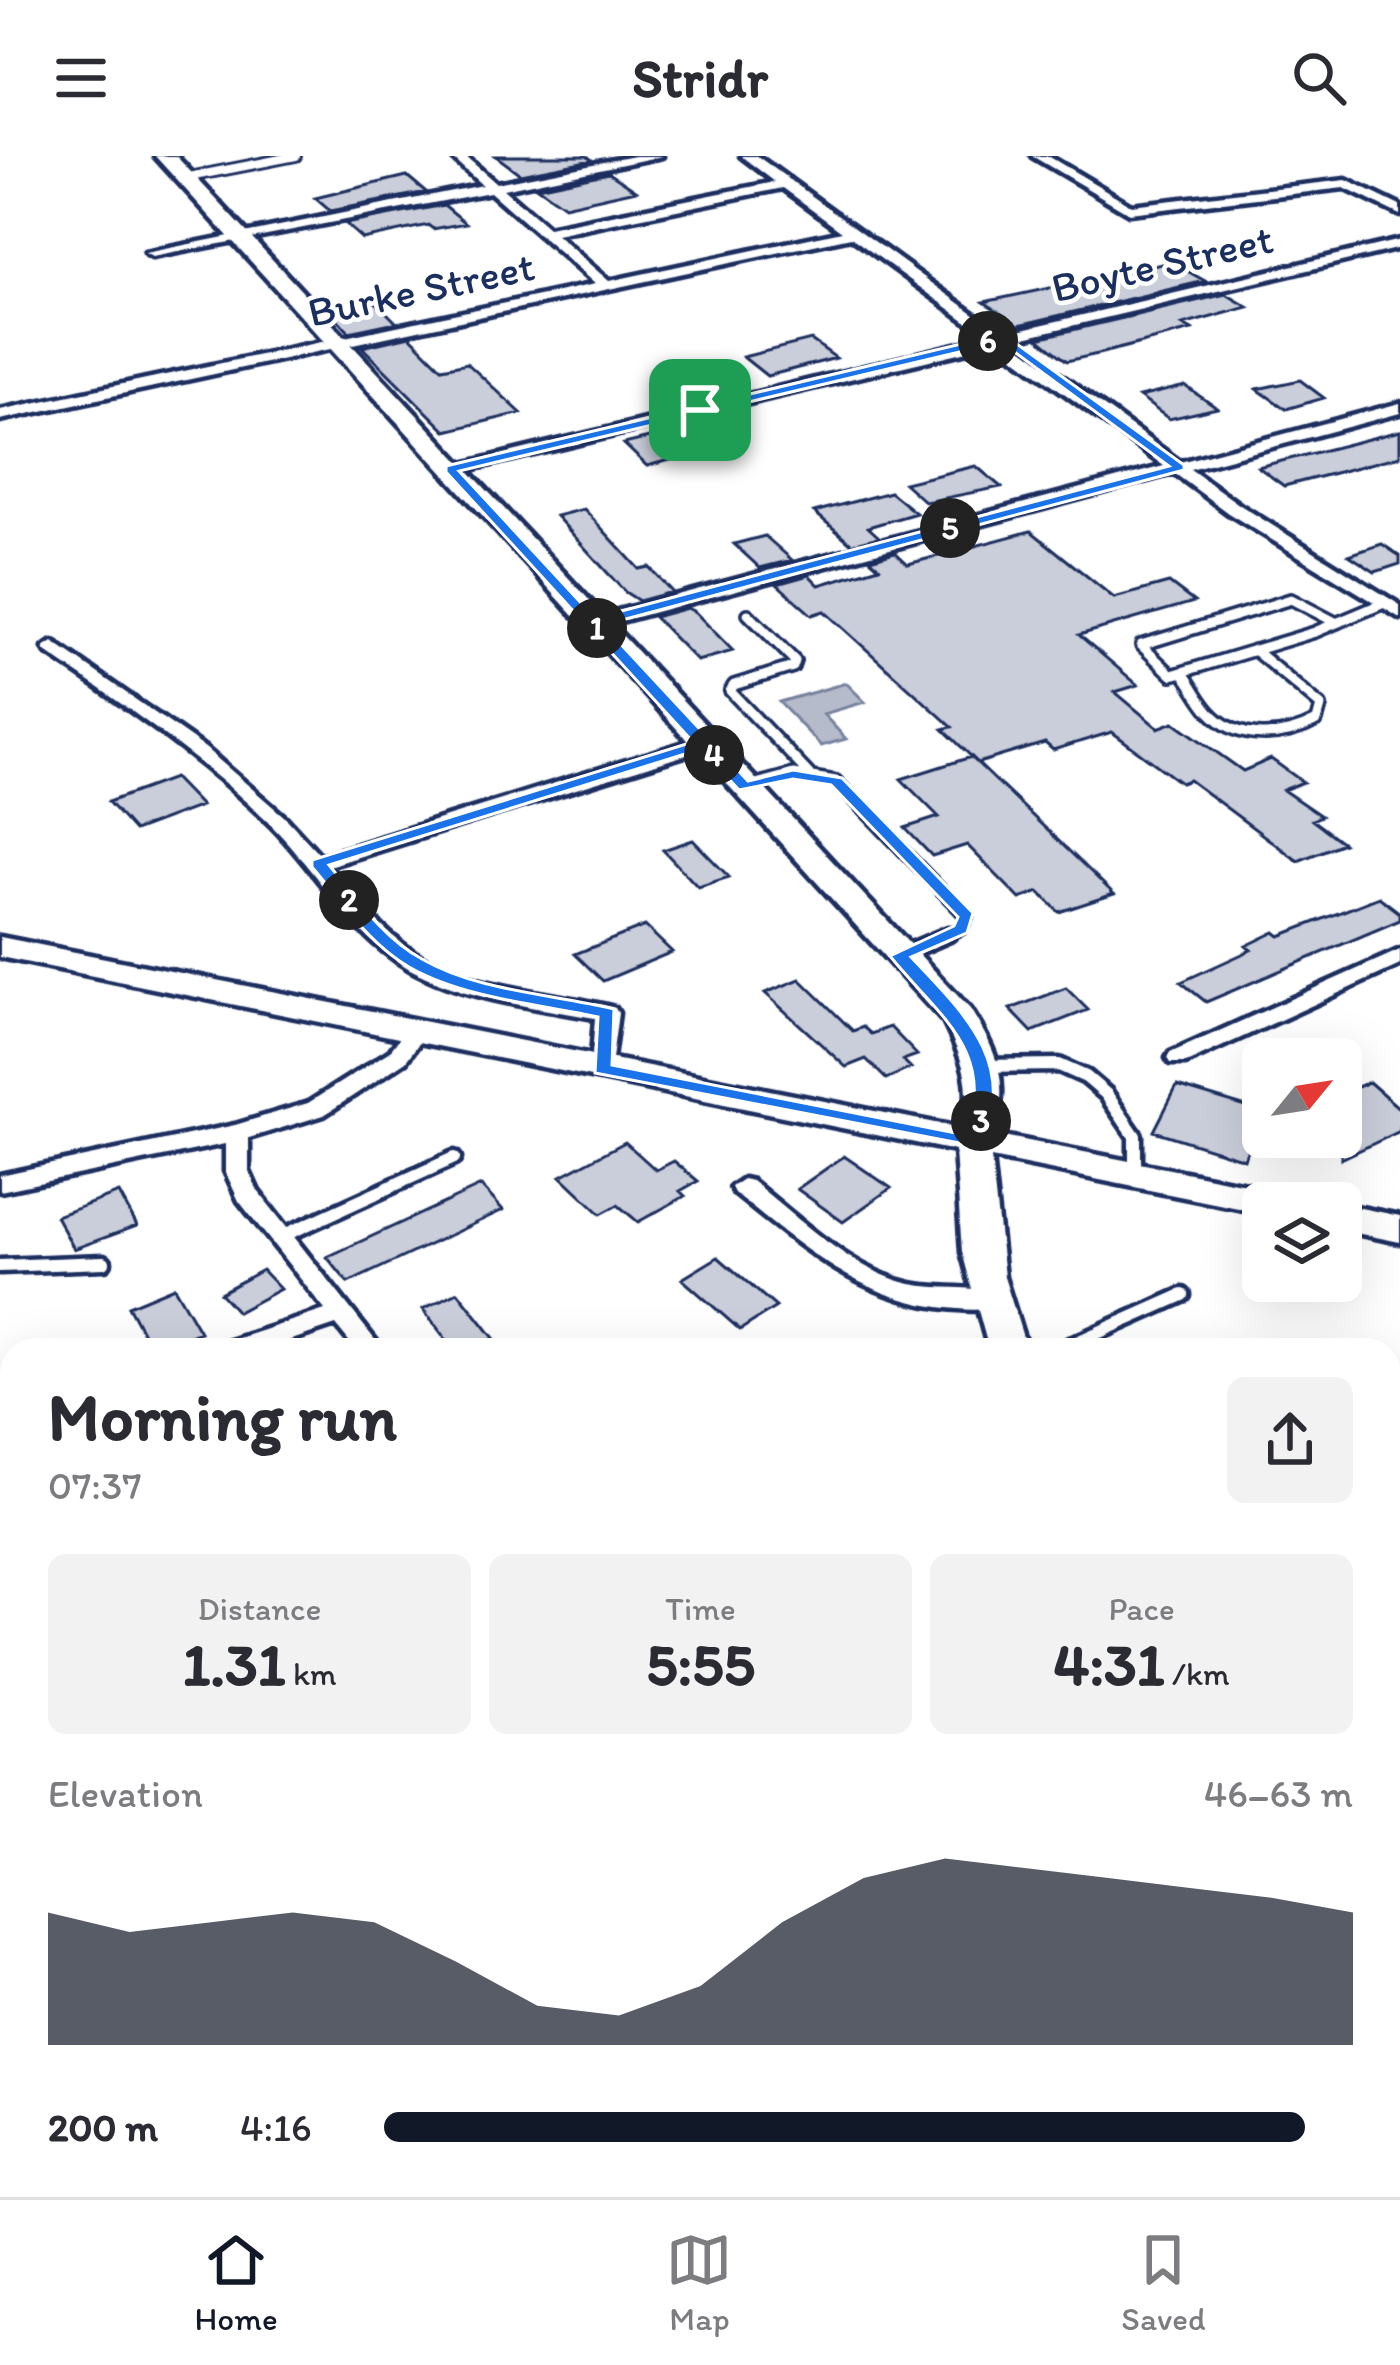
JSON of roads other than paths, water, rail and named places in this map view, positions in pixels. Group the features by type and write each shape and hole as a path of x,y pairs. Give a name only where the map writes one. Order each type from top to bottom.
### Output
{"street":[{"path":"457,156 606,286"},
{"path":"152,254 655,156"},
{"path":"748,156 1234,509 1400,613"},
{"path":"1039,156 1130,209 1346,184 1400,211"},
{"path":"175,167 958,1017 982,1066 986,1108 973,1143 987,1300 1003,1338"},
{"path":"546,233 788,183"},
{"name":"Burke Street","path":"0,416 857,232"},
{"name":"Boyte Street","path":"450,469 1400,244"},
{"path":"593,623 1400,408"},
{"path":"53,648 177,733 277,820 377,934 414,963 454,979 608,1013 602,1069"},
{"path":"318,863 704,743"},
{"path":"0,947 1242,1196"},
{"path":"1178,1058 1400,957"},
{"path":"0,1183 237,1133 316,1109 398,1056 417,1030"},
{"path":"237,1133 237,1171 248,1195 359,1338"},
{"path":"743,1187 859,1277 899,1294 987,1300"},
{"path":"1362,1221 1400,1229"},
{"path":"270,1338 339,1316"}],"lane":[{"path":"175,167 296,156"},
{"path":"1335,622 1291,599 1141,645 1172,676 1254,650 1335,622 1384,603"},
{"path":"748,614 795,661 793,667 730,691 808,774"},
{"path":"1182,672 1212,714 1241,732 1287,736 1317,721 1321,706 1254,650"},
{"path":"745,787 808,774 836,781 967,916 961,929 899,956"},
{"path":"982,1066 1059,1065 1086,1077 1106,1094 1135,1136 1135,1174"},
{"path":"280,1238 454,1158"},
{"path":"0,1266 104,1262"},
{"path":"1086,1338 1184,1295"}],"water":[{"path":"846,683 865,702 823,714 846,739 821,746 779,702"}]}
